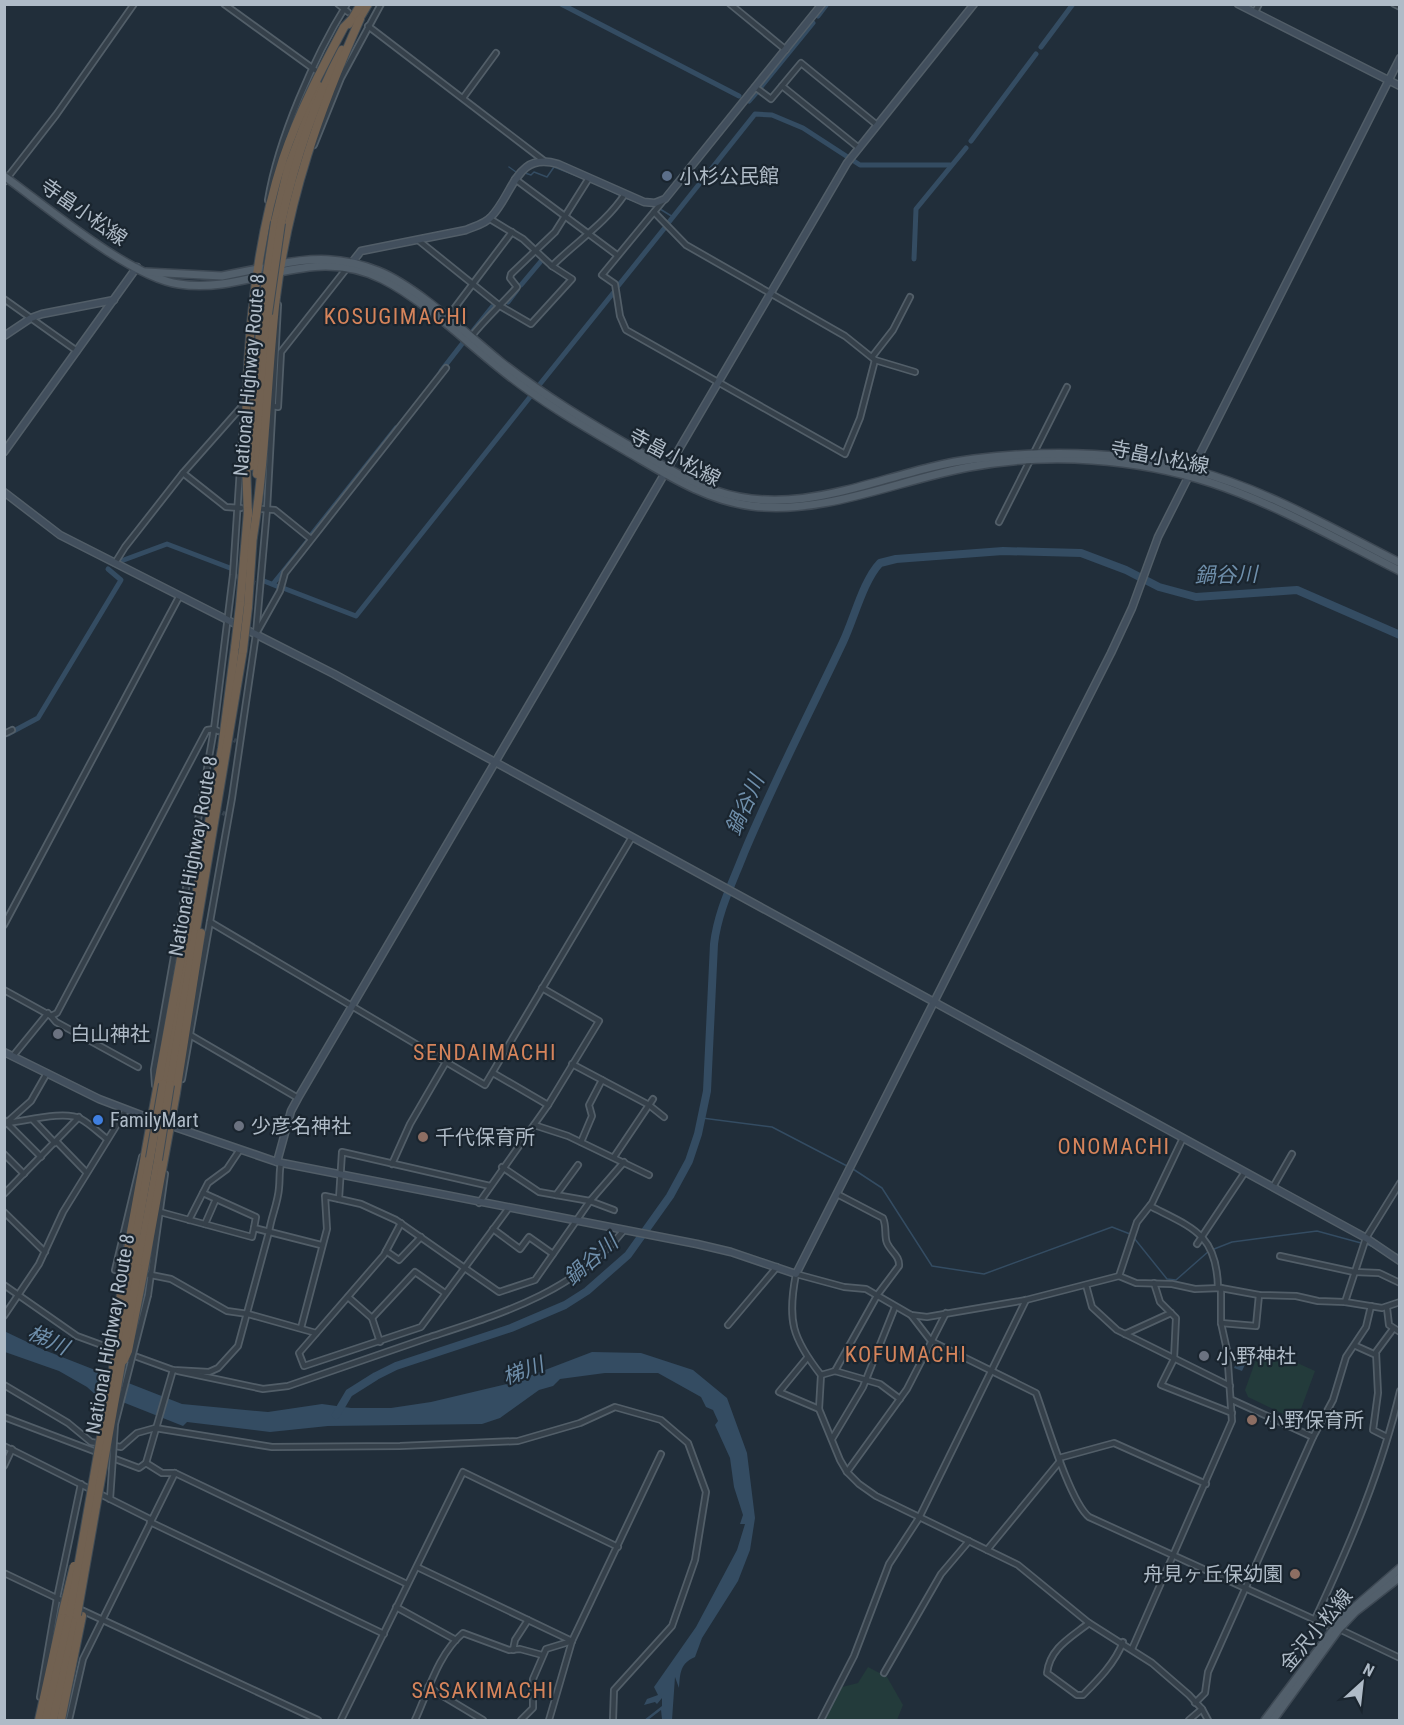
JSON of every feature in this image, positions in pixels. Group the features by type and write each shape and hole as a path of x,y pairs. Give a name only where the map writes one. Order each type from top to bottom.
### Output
{"highway":[{"name":"National Highway Route 8","path":"361,4 361,23"},
{"name":"National Highway Route 8","path":"244,606 261,314 278,223 297,161 331,69 361,23 368,4"},
{"path":"253,537 263,465 276,297 289,219 306,155 361,23"},
{"path":"261,314 258,273 283,160 309,92 344,27 361,23"},
{"name":"National Highway Route 8","path":"198,903 208,868 253,537 261,314"},
{"name":"National Highway Route 8","path":"52,1720 116,1369 137,1269 151,1156 170,1085 198,920 204,854 239,649"},
{"path":"137,1269 151,1156 151,1119 155,1094 198,920"},
{"path":"116,1369 170,1125 170,1085"},
{"path":"61,1720 78,1546 88,1532"},
{"name":"National Highway Route 8","path":"46,1720 73,1614"},
{"path":"39,1720 73,1614"}],"main road":[{"name":"寺畠小松線","path":"5,178 110,253 155,279 185,285 219,284 322,258 387,275 557,403 710,496 746,505 786,508 824,503 971,466 1032,457 1128,457 1191,473 1284,505 1400,563"},
{"name":"寺畠小松線","path":"350,265 392,285 536,397 666,470"},
{"name":"寺畠小松線","path":"1191,473 1282,511 1400,571"},
{"name":"金沢小松線","path":"1273,1720 1351,1608 1400,1568"},
{"name":"金沢小松線","path":"1265,1720 1336,1629 1355,1611 1400,1577"}],"street":[{"path":"5,178 56,115 134,4"},
{"path":"224,4 315,71"},
{"path":"263,244 269,195 279,155 315,71 346,8 338,4"},
{"path":"289,219 295,212 312,150 361,23 381,4"},
{"path":"729,4 786,50"},
{"path":"822,4 602,275 615,284 620,316 626,330 845,454 860,418 874,358 893,330 910,297"},
{"path":"174,1371 208,1372 218,1368 236,1352 269,1232 271,1214 279,1188 279,1163 291,1111 298,1098 850,159 974,4"},
{"path":"1238,4 1400,86"},
{"path":"1254,12 1259,4"},
{"path":"1394,4 1400,7"},
{"path":"361,23 543,160 644,202 655,203 665,199"},
{"path":"463,98 496,53"},
{"path":"1208,1720 1202,1709 1132,1649 1089,1623 1018,1565 876,1496 847,1472 819,1409 821,1375 800,1348 792,1318 791,1299 796,1274 1111,653 1136,597 1147,562 1400,58"},
{"path":"755,87 771,99 801,63 878,125"},
{"path":"782,86 859,148"},
{"path":"273,406 278,407 281,352 361,251 466,230 490,219 515,179 533,161 543,160"},
{"path":"471,337 491,311 500,306 517,287 510,278 511,274 555,232 590,178"},
{"path":"515,179 567,215 616,255"},
{"path":"552,266 574,244 591,234 613,213 625,194"},
{"path":"654,212 686,245 845,336 874,358 915,372"},
{"path":"417,239 500,306 531,324 534,323 572,279 552,266 536,250 512,232 490,219"},
{"path":"447,319 512,232"},
{"path":"4,452 137,267"},
{"path":"170,1085 181,1084 190,1035 198,920 226,815 256,634 257,584 265,509 279,312 276,297"},
{"path":"4,299 77,351"},
{"path":"4,336 31,318 114,300"},
{"path":"155,1094 154,1070 216,730 234,575 249,322 261,314"},
{"path":"256,634 279,593 285,573 446,368"},
{"path":"999,522 1067,387"},
{"path":"115,563 183,473 244,404"},
{"path":"183,473 224,506 239,508"},
{"path":"4,492 60,535 256,634 497,763 1273,1187 1400,1261"},
{"path":"265,509 275,510 311,539"},
{"path":"4,925 179,597"},
{"path":"4,734 12,730"},
{"path":"12,1056 49,1015 57,1013 207,730 216,730"},
{"path":"198,920 485,1085 632,837"},
{"path":"479,1203 502,1167 548,1105 599,1021 542,988"},
{"path":"4,990 49,1015 56,1022 138,1067"},
{"path":"190,1035 298,1098"},
{"path":"4,1052 126,1110 279,1163 731,1252 796,1274 844,1287 866,1289 911,1315 927,1317 1026,1300 1119,1276 1136,1283 1154,1283 1195,1289 1220,1288 1259,1295 1296,1296 1318,1301 1387,1308 1400,1302"},
{"path":"392,1164 410,1124 446,1062"},
{"path":"572,1064 649,1106 664,1117"},
{"path":"5,1123 31,1101 47,1073"},
{"path":"493,1073 548,1105"},
{"path":"582,1142 592,1116 589,1104 602,1080"},
{"path":"614,1157 653,1099"},
{"path":"4,1316 19,1297 45,1252 63,1212 126,1110"},
{"path":"5,1123 33,1120 49,1115 79,1118 107,1139"},
{"path":"4,1194 79,1118"},
{"path":"33,1120 86,1172"},
{"path":"5,1123 42,1157"},
{"path":"534,1125 582,1142 649,1174"},
{"path":"1119,1276 1137,1222 1150,1206 1183,1138"},
{"path":"110,1499 115,1424 148,1295 137,1269 160,1212 165,1151"},
{"path":"189,1220 208,1183 227,1169 239,1151"},
{"path":"339,1198 342,1152 490,1186"},
{"path":"4,1154 24,1174"},
{"path":"1273,1187 1292,1154"},
{"path":"301,1328 327,1229 326,1196 361,1204 401,1223 499,1292 535,1280 590,1201 624,1162"},
{"path":"556,1195 578,1165"},
{"path":"502,1167 531,1188 590,1201 614,1210"},
{"path":"1197,1244 1245,1172"},
{"path":"1345,1302 1365,1242 1400,1183"},
{"path":"160,1212 252,1237 256,1217 203,1193"},
{"path":"836,1371 878,1294 899,1266 900,1261 886,1242 887,1225 883,1218 837,1194"},
{"path":"205,1224 216,1199"},
{"path":"1132,1649 1232,1421 1232,1400 1221,1323 1220,1288 1212,1249 1195,1229 1150,1206"},
{"path":"401,1223 386,1251 299,1353 306,1367 421,1327 508,1209"},
{"path":"4,1212 45,1252"},
{"path":"254,1228 321,1245"},
{"path":"493,1229 520,1249 529,1237 553,1254"},
{"path":"4,1285 45,1316 77,1336 174,1371 262,1389 288,1386 503,1313 544,1296 607,1252 624,1230"},
{"path":"386,1251 399,1260 421,1237"},
{"path":"1280,1256 1354,1272 1379,1273 1400,1283"},
{"path":"728,1325 777,1267"},
{"path":"137,1269 171,1279 227,1311 248,1314 316,1333"},
{"path":"372,1318 415,1272 445,1293"},
{"path":"1154,1283 1160,1302 1176,1318 1174,1359 1161,1385 1232,1413"},
{"path":"1086,1285 1092,1307 1107,1322 1125,1334 1230,1386"},
{"path":"1221,1323 1256,1326 1259,1295"},
{"path":"348,1297 372,1318 380,1342"},
{"path":"821,1720 855,1656 889,1564 920,1518 1026,1300"},
{"path":"831,1440 866,1381 895,1306"},
{"path":"1195,1703 1205,1693 1208,1672 1313,1437 1333,1400 1346,1357 1356,1346 1366,1327 1371,1306"},
{"path":"1387,1308 1389,1325 1400,1332"},
{"path":"847,1472 900,1399 946,1313"},
{"path":"1125,1334 1171,1313"},
{"path":"911,1315 931,1341 1036,1393 1059,1460 1085,1514 1400,1658"},
{"path":"1387,1437 1373,1430 1378,1393 1376,1355 1394,1329"},
{"path":"1356,1346 1376,1355"},
{"path":"807,1358 779,1392 819,1409"},
{"path":"4,1417 139,1468 146,1463 155,1427 174,1371"},
{"path":"821,1375 836,1371 880,1384 900,1399"},
{"path":"4,1385 68,1423 91,1442 121,1447 137,1433 155,1427 272,1447 400,1446 518,1441 580,1423 615,1407 661,1420 688,1443 706,1492 695,1560 672,1626 614,1690 613,1720"},
{"path":"1315,1619 1338,1570 1378,1467 1400,1391"},
{"path":"1232,1400 1313,1437"},
{"path":"1396,1407 1400,1413"},
{"path":"987,1550 1059,1460 1114,1443 1206,1484"},
{"path":"4,1446 150,1521 384,1634"},
{"path":"4,1466 12,1449"},
{"path":"549,1720 572,1641 661,1454"},
{"path":"146,1463 162,1473 175,1473 407,1584"},
{"path":"341,1720 463,1472 618,1547"},
{"path":"69,1720 83,1659 175,1473"},
{"path":"39,1720 57,1598 81,1484"},
{"path":"884,1673 941,1574 969,1541"},
{"path":"417,1567 572,1641"},
{"path":"4,1573 318,1720"},
{"path":"396,1607 456,1640"},
{"path":"513,1650 514,1640 528,1620"},
{"path":"1089,1623 1054,1650 1048,1662 1047,1673 1077,1695 1083,1695 1089,1689 1118,1655 1123,1642"},
{"path":"415,1720 428,1687 456,1640 463,1633 513,1650 542,1655"},
{"path":"521,1720 533,1708 533,1679 547,1647 572,1641"},
{"path":"428,1687 483,1720"},
{"path":"1189,1720 1202,1709"}],"green space":[{"path":"1271,1351 1315,1371 1298,1417 1294,1419 1248,1397 1245,1390 1258,1354"},
{"path":"868,1667 887,1677 903,1705 897,1720 825,1720 842,1687 858,1683"}],"water":[{"path":"4,1331 44,1350 182,1404 268,1412 322,1404 351,1408 391,1408 431,1402 511,1383 592,1352 641,1353 693,1370 727,1398 747,1453 755,1518 750,1550 738,1581 702,1638 695,1657 686,1662 679,1688 675,1677 672,1720 659,1720 662,1719 661,1710 648,1720 644,1720 662,1706 662,1698 657,1704 655,1702 644,1705 647,1699 658,1695 654,1687 696,1627 737,1550 745,1524 740,1524 743,1515 734,1487 730,1458 715,1425 718,1421 713,1410 706,1407 701,1397 658,1373 605,1373 560,1379 553,1386 539,1390 500,1418 482,1424 328,1426 270,1432 187,1422 183,1426 125,1403 98,1397 87,1387 59,1371 5,1352"},
{"path":"1241,1352 1249,1356 1242,1371 1234,1368"}],"waterway":[{"path":"561,4 739,96"},
{"path":"818,16 827,4"},
{"path":"1041,47 1073,4"},
{"path":"760,88 813,23"},
{"path":"971,141 1036,54"},
{"path":"749,101 756,93"},
{"path":"669,222 755,114 772,115 803,128 860,165 950,165"},
{"path":"914,259 916,209 966,148"},
{"path":"509,167 516,172"},
{"path":"525,173 531,175 534,172 547,177 554,167 585,179"},
{"path":"607,189 619,195"},
{"path":"625,198 650,206"},
{"path":"660,209 673,217"},
{"path":"618,286 667,225"},
{"path":"521,285 542,260"},
{"path":"508,302 517,290"},
{"path":"540,384 614,292"},
{"path":"472,332 492,307"},
{"path":"441,371 462,344"},
{"path":"283,588 356,616 530,397"},
{"path":"312,534 396,428"},
{"path":"273,584 306,543"},
{"path":"121,561 167,544 230,568"},
{"name":"鍋谷川","path":"336,1415 349,1393 396,1366 511,1328 565,1305 587,1291 628,1255 670,1196 689,1161 698,1134 707,1091 714,944 722,909 767,800 843,642 864,590 880,563 896,559 1003,551 1081,553 1126,570 1159,587 1196,597 1297,590 1400,635"},
{"path":"8,734 38,718 121,580 108,569"},
{"path":"264,581 279,587"},
{"path":"702,1118 772,1127 847,1166"},
{"path":"853,1169 882,1188 932,1266 984,1274 1112,1227 1130,1234"},
{"path":"1134,1238 1167,1279 1176,1280 1209,1251 1232,1242 1317,1231 1361,1243"},
{"path":"1366,1244 1374,1247"},
{"path":"1396,1254 1400,1255"}],"tunnel":[{"path":"236,576 255,583"},
{"path":"228,737 236,741"},
{"path":"205,804 225,814"}],"place":[{"name":"小杉公民館","path":"667,176"},
{"name":"白山神社","path":"58,1034"},
{"name":"FamilyMart","path":"98,1120"},
{"name":"少彦名神社","path":"239,1126"},
{"name":"千代保育所","path":"423,1137"},
{"name":"小野神社","path":"1204,1356"},
{"name":"小野保育所","path":"1252,1420"},
{"name":"舟見ヶ丘保幼園","path":"1295,1574"}],"district":[{"name":"KOSUGIMACHI","path":"396,316"},
{"name":"SENDAIMACHI","path":"485,1052"},
{"name":"ONOMACHI","path":"1114,1146"},
{"name":"KOFUMACHI","path":"906,1354"},
{"name":"SASAKIMACHI","path":"483,1690"}],"water label":[{"name":"梯川","path":"48,1340"},
{"name":"梯川","path":"523,1371"}]}
